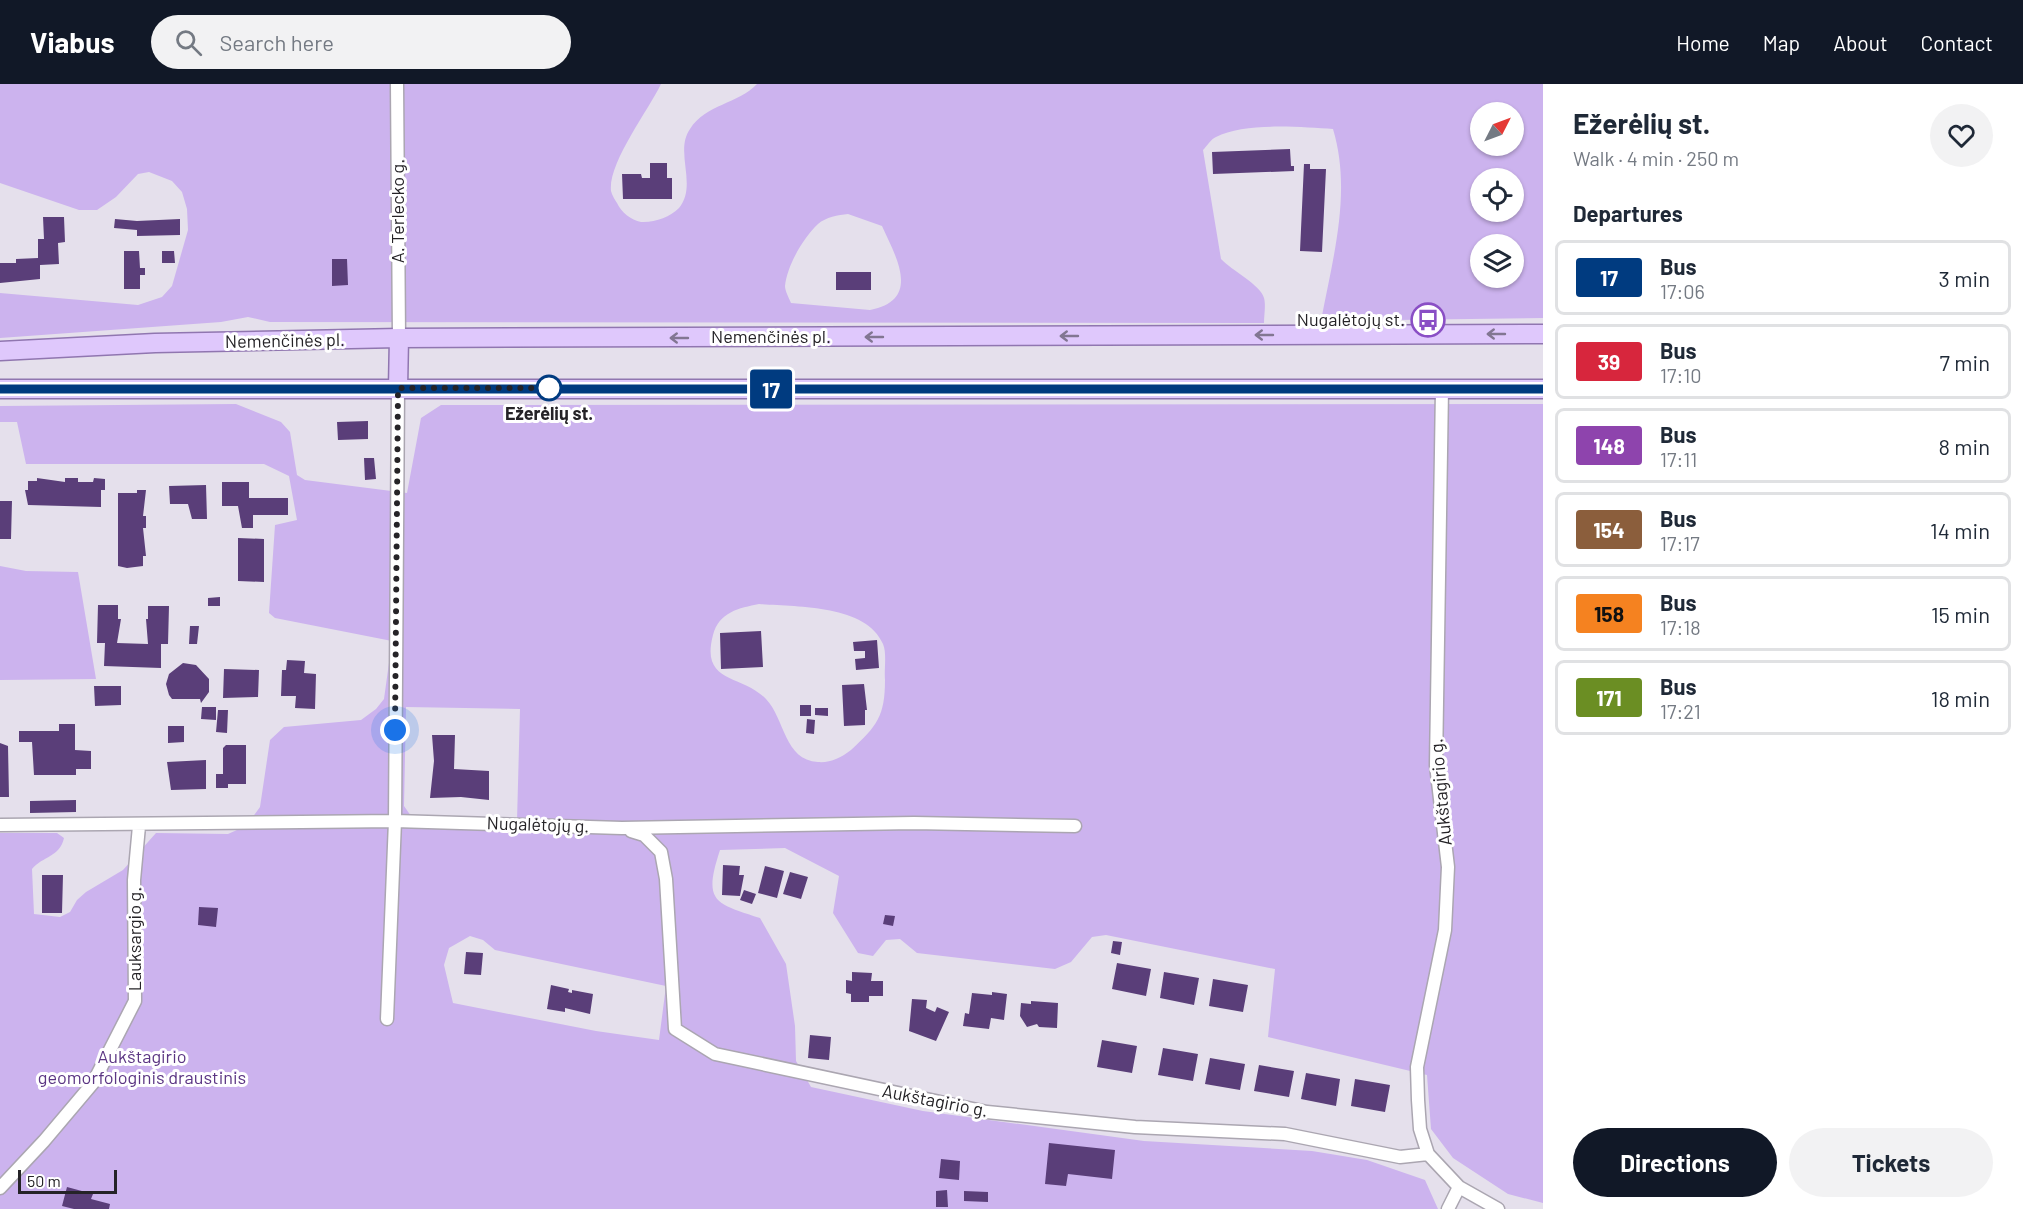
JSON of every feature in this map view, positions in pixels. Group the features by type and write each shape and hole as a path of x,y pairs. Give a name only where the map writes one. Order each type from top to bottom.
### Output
{"main road":[{"name":"Nemenčinės pl.","path":"0,351 155,344 399,338 1543,334"},
{"path":"398,388 399,338"},
{"path":"0,389 1543,389"}],"street":[{"name":"A. Terlecko g.","path":"398,84 399,338"},
{"path":"387,1018 395,821 398,388"},
{"name":"Aukštagirio g.","path":"1442,389 1436,765 1448,867 1445,930 1417,1067 1420,1129 1428,1154 1459,1187 1498,1209"},
{"name":"Nugalėtojų g.","path":"0,825 139,826 395,821 622,828 914,823 1075,826"},
{"name":"Lauksargio g.","path":"0,1188 45,1141 93,1083 135,1001 134,880 139,826"},
{"name":"Aukštagirio g.","path":"622,828 644,835 661,852 666,879 675,1029 715,1054 987,1112 1135,1127 1285,1134 1400,1157 1428,1154"},
{"path":"1448,1209 1459,1187"}],"green space":[{"path":"0,84 661,84 622,152 612,179 611,193 621,209 634,219 646,222 671,214 679,208 684,199 687,179 684,148 690,129 705,114 741,96 757,84 1543,84 1543,318 1321,321 1339,225 1341,201 1341,177 1333,129 1257,127 1242,129 1214,138 1203,150 1221,259 1262,293 1265,304 1264,323 270,322 248,317 221,322 0,338 0,293 138,305 162,297 172,286 188,230 187,209 182,192 172,181 149,172 138,174 116,197 97,210 79,210 0,183","holes":["848,214 882,226 901,276 896,297 886,305 870,310 791,303 785,288 786,278 801,244 821,222"]},
{"name":"Aukštagirio geomorfologinis draustinis","path":"236,404 281,422 290,432 297,475 305,480 407,493 421,418 441,405 1543,404 1543,1203 1508,1194 1453,1158 1431,1129 1427,1075 1268,1037 1275,969 1106,935 1092,937 1071,962 1055,969 917,953 900,939 886,940 873,956 858,953 833,913 839,876 785,848 720,850 715,867 713,890 716,898 723,904 760,918 786,964 795,1026 796,1061 811,1087 923,1111 1144,1141 1312,1151 1367,1160 1425,1180 1438,1209 0,1209 0,833 57,833 64,838 55,853 32,869 34,914 60,917 70,912 77,900 86,892 123,870 156,833 228,834 246,826 260,807 270,740 284,727 361,720 376,709 384,699 392,641 275,618 269,613 275,525 297,520 289,476 264,464 26,464 17,422 0,422 0,406","holes":["759,604 810,607 846,615 862,621 874,631 883,644 885,692 878,720 851,750 839,758 818,762 807,760 798,754 786,737 766,699 746,685 726,676 712,662 713,635 720,621 731,612","406,707 520,709 517,821 411,816 404,806","470,936 483,940 495,950 666,986 659,1040 596,1031 453,1003 444,965 449,948"]},
{"path":"0,566 26,571 78,572 96,679 0,680"}],"building":[{"path":"1290,149 1291,166 1294,166 1294,171 1213,174 1212,152"},
{"path":"650,163 667,163 667,178 672,178 672,199 623,199 622,174 641,174 642,178 650,178"},
{"path":"1304,164 1310,164 1310,169 1326,169 1322,252 1300,251"},
{"path":"43,217 64,217 65,242 58,243 59,264 40,265 40,279 0,283 0,263 16,263 16,259 38,258 38,239 44,239"},
{"path":"115,219 137,221 180,219 180,235 137,236 137,230 114,228"},
{"path":"124,251 139,251 140,268 145,268 145,275 140,275 140,289 124,289"},
{"path":"162,251 174,251 175,263 162,263"},
{"path":"332,259 347,259 348,285 332,286"},
{"path":"836,272 871,272 871,290 836,290"},
{"path":"368,421 368,439 338,440 337,422"},
{"path":"364,458 374,458 376,479 365,480"},
{"path":"37,478 65,482 65,478 78,478 78,482 93,482 94,478 105,479 105,490 101,490 101,507 28,505 25,490 28,490 28,481 37,481"},
{"path":"222,482 249,482 249,498 288,498 288,515 253,515 253,528 242,528 238,506 222,506"},
{"path":"206,485 207,519 192,519 188,504 170,504 169,486"},
{"path":"137,490 146,490 143,516 146,516 146,528 143,528 146,556 143,556 143,566 127,568 118,566 118,493 137,493"},
{"path":"0,501 12,501 11,539 0,539"},
{"path":"238,538 264,539 264,582 238,581"},
{"path":"220,597 220,606 208,606 208,598"},
{"path":"98,605 118,605 118,619 121,619 117,643 148,644 146,619 148,619 148,606 169,606 168,644 161,644 161,668 104,666 105,643 97,643"},
{"path":"190,626 199,626 197,644 189,644"},
{"path":"761,631 763,667 721,669 720,633"},
{"path":"877,640 879,668 856,670 855,659 865,658 865,651 854,651 853,642"},
{"path":"287,660 305,661 304,673 316,674 315,709 295,708 296,696 281,696 282,670 286,670"},
{"path":"183,663 196,665 209,679 209,692 201,703 200,699 172,699 169,695 166,684 169,674"},
{"path":"224,669 259,670 258,697 223,698"},
{"path":"864,684 867,710 865,710 865,725 844,726 842,685"},
{"path":"94,686 121,686 121,705 95,706"},
{"path":"800,705 811,705 811,716 800,716"},
{"path":"202,707 216,707 216,720 201,719"},
{"path":"815,708 828,708 828,716 815,715"},
{"path":"218,710 228,710 227,733 216,732"},
{"path":"807,719 815,720 814,734 806,733"},
{"path":"59,724 75,724 75,750 91,751 91,769 76,769 76,775 34,775 32,742 19,742 19,731 59,731"},
{"path":"168,726 184,726 184,742 168,743"},
{"path":"432,735 455,735 454,769 489,771 489,800 461,797 430,798 434,761"},
{"path":"0,743 8,746 9,797 0,797"},
{"path":"226,745 246,745 246,784 228,784 228,788 216,788 216,774 223,774 223,748"},
{"path":"206,760 206,789 171,790 167,762"},
{"path":"76,800 76,812 30,813 30,801"},
{"path":"723,865 740,866 739,875 744,875 740,896 722,895"},
{"path":"765,866 784,871 777,898 758,893"},
{"path":"790,872 808,877 801,899 783,894"},
{"path":"42,875 63,875 62,913 42,913"},
{"path":"744,890 756,894 752,904 740,900"},
{"path":"199,907 218,908 216,927 198,925"},
{"path":"885,915 895,916 893,926 883,924"},
{"path":"1113,941 1122,942 1120,955 1111,953"},
{"path":"466,952 483,953 481,975 464,974"},
{"path":"1117,963 1151,969 1146,996 1112,989"},
{"path":"852,972 872,973 871,981 883,981 883,996 869,996 869,1002 851,1002 851,994 846,993 846,980 852,981"},
{"path":"1164,972 1199,978 1194,1005 1160,998"},
{"path":"1213,979 1248,985 1243,1012 1209,1006"},
{"path":"551,985 569,989 568,992 572,993 572,990 593,994 590,1014 565,1008 565,1012 547,1009"},
{"path":"992,992 1007,994 1004,1020 991,1018 989,1029 963,1026 965,1013 969,1014 972,993 992,995"},
{"path":"912,999 927,1000 926,1008 935,1012 937,1007 949,1012 936,1041 909,1031"},
{"path":"1031,1001 1058,1003 1057,1028 1039,1027 1037,1024 1027,1027 1020,1016 1021,1003 1031,1004"},
{"path":"810,1035 831,1037 829,1060 808,1058"},
{"path":"1102,1040 1137,1046 1132,1073 1097,1067"},
{"path":"1163,1048 1198,1054 1193,1081 1158,1075"},
{"path":"1210,1058 1245,1064 1240,1090 1205,1084"},
{"path":"1259,1065 1294,1071 1289,1097 1254,1091"},
{"path":"1306,1073 1340,1079 1336,1106 1301,1099"},
{"path":"1355,1079 1390,1085 1385,1112 1351,1106"},
{"path":"1049,1143 1115,1150 1112,1179 1068,1174 1066,1186 1045,1184"},
{"path":"941,1159 960,1161 959,1180 939,1178"},
{"path":"67,1187 93,1194 91,1199 110,1204 109,1209 74,1209 62,1206"},
{"path":"947,1190 948,1207 936,1207 936,1191"},
{"path":"964,1191 988,1192 988,1202 964,1201"}],"bus line":[{"name":"17","path":"0,389 1543,389"}],"place":[{"name":"Nugalėtojų st.","path":"1428,320"},
{"name":"Ežerėlių st.","path":"549,388"}],"route":[{"path":"395,730 398,388 549,388"}]}
